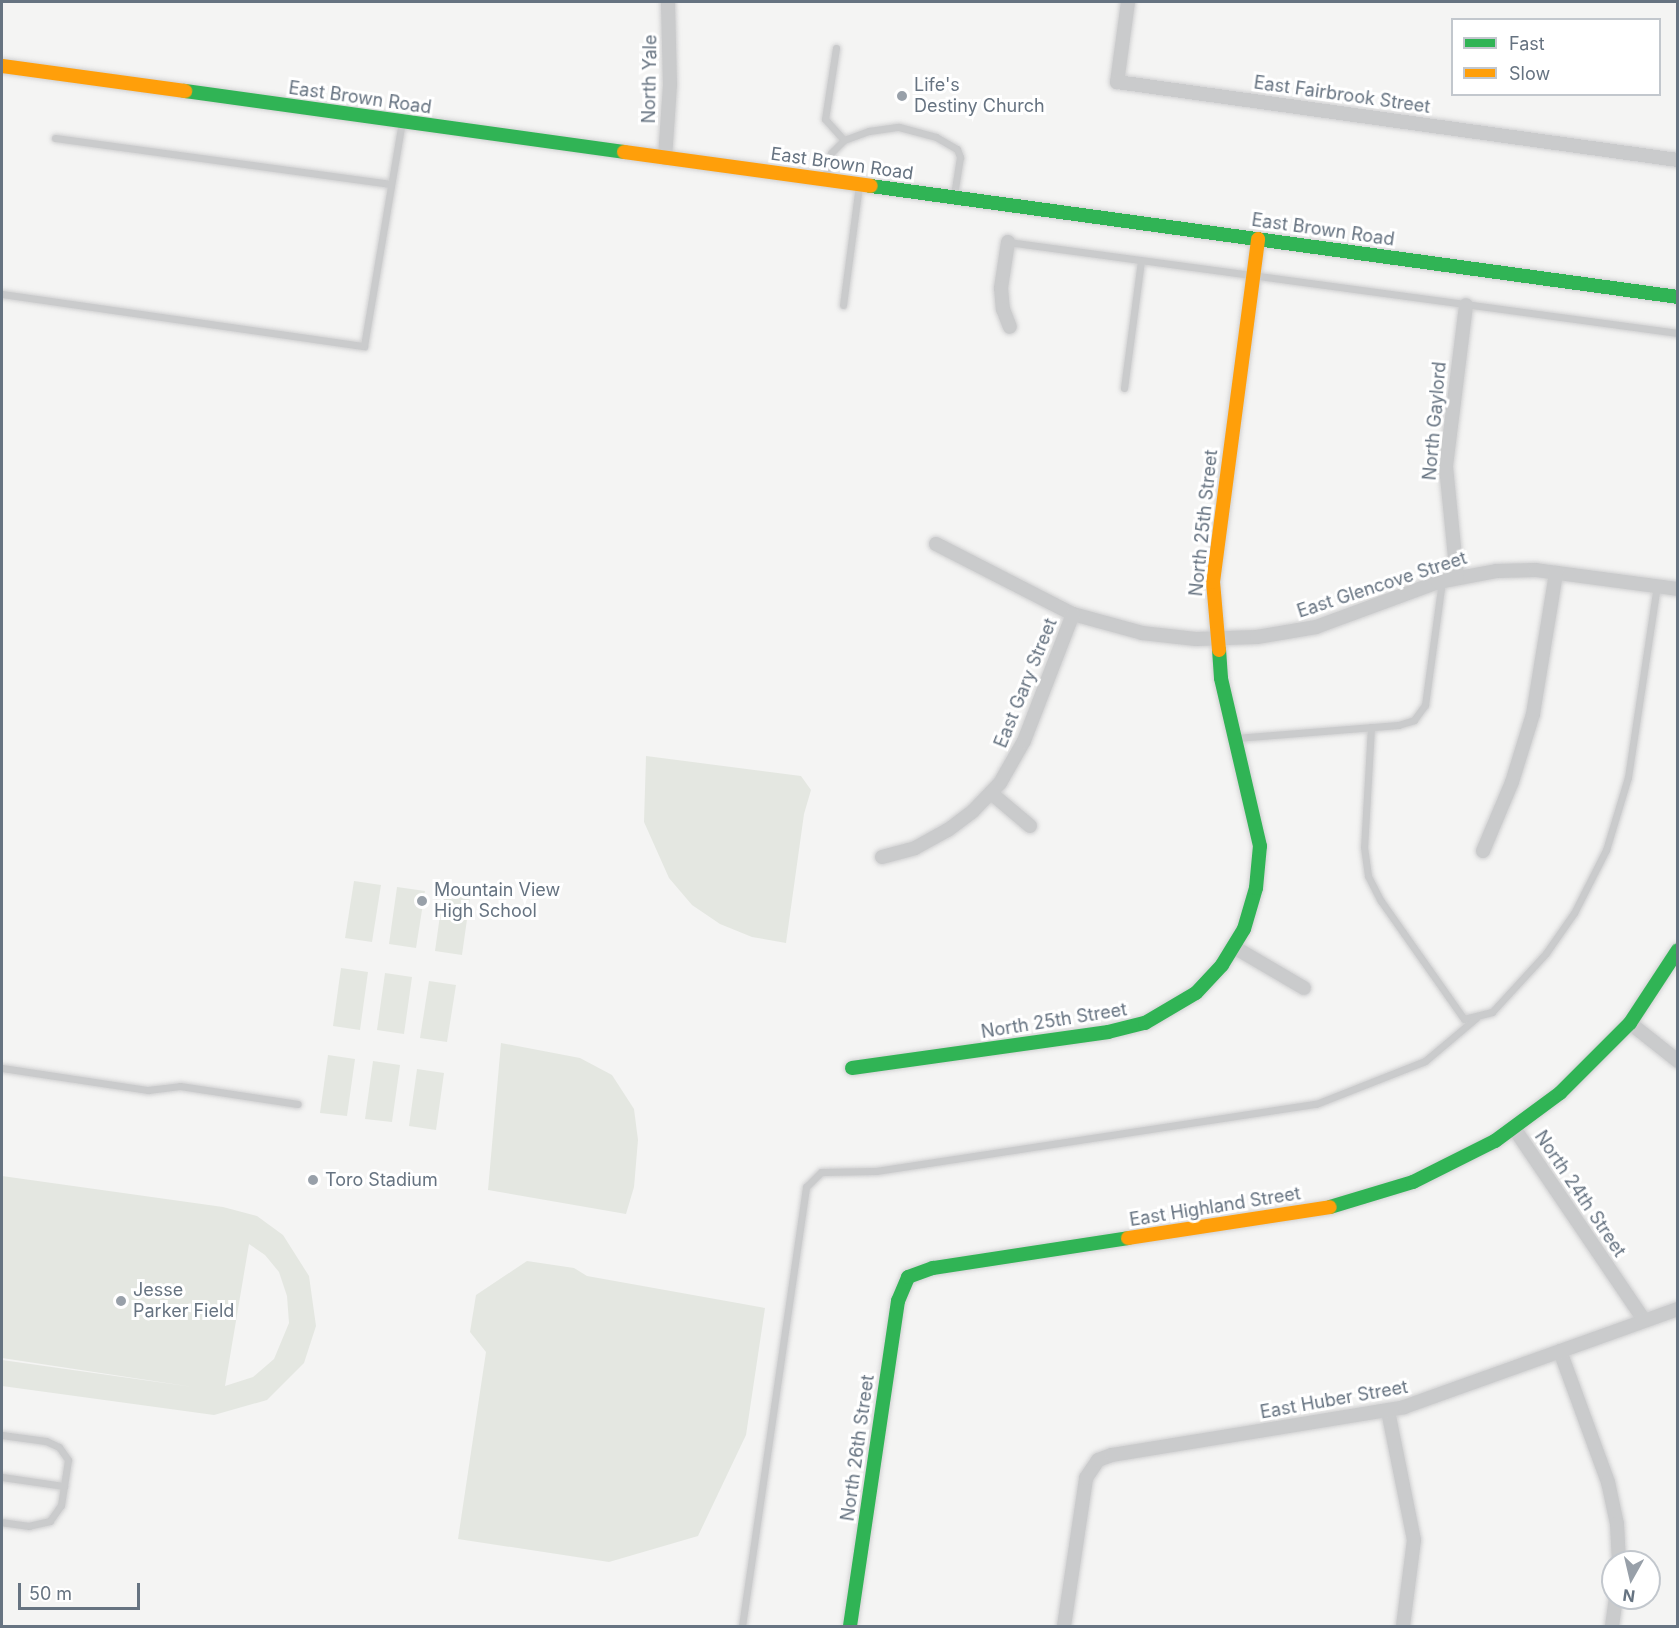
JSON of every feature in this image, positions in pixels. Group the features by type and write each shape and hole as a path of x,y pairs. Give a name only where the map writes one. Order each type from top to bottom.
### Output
{"street":[{"name":"North Yale","path":"665,158 670,85 668,2"},
{"name":"East Fairbrook Street","path":"1128,2 1117,82 1677,160"},
{"name":"East Brown Road","path":"2,66 1677,297"},
{"name":"North 25th Street","path":"852,1068 1136,1026 1196,993 1234,947 1251,909 1260,846 1215,639 1216,549 1258,239"},
{"path":"1008,242 1001,288 1003,309 1010,327"},
{"name":"North Gaylord","path":"1457,577 1446,466 1466,305"},
{"name":"East Glencove Street","path":"936,544 1073,614 1142,633 1215,639 1316,627 1442,581 1517,570 1677,589"},
{"path":"1483,851 1512,782 1533,714 1556,573"},
{"name":"East Gary Street","path":"882,857 933,839 962,821 991,793 1024,741 1073,614"},
{"path":"991,793 1030,826"},
{"path":"1234,947 1304,988"},
{"name":"North 24th Street","path":"1644,1320 1514,1128 1579,1076 1630,1023 1677,950"},
{"path":"1630,1023 1677,1061"},
{"name":"East Highland Street","path":"908,1277 933,1268 1347,1204 1423,1178 1514,1128"},
{"name":"North 26th Street","path":"850,1626 898,1301 908,1277"},
{"name":"East Huber Street","path":"1064,1626 1086,1478 1093,1464 1112,1455 1388,1412 1677,1309"},
{"path":"1560,1351 1608,1482 1617,1524 1618,1550"},
{"path":"1388,1412 1414,1540 1403,1626"},
{"path":"1612,1626 1614,1610"}],"lane":[{"path":"836,48 825,119 844,140"},
{"path":"2,294 364,346 402,122"},
{"path":"825,180 831,153 844,140 869,131 899,127 947,141 957,149 960,157 954,198"},
{"path":"55,138 391,184"},
{"path":"843,305 859,185"},
{"path":"1008,242 1677,333"},
{"path":"1124,388 1141,260"},
{"path":"1236,738 1398,725 1423,713 1442,581"},
{"path":"1371,727 1364,848 1368,876 1381,901 1464,1019 1476,1018 1492,1012 1546,953 1574,913 1606,850 1628,777 1657,586"},
{"path":"742,1626 806,1187 820,1172 876,1171 1316,1104 1425,1061 1476,1018"},
{"path":"2,1068 148,1090 180,1086 298,1104"},
{"path":"2,1435 59,1447 68,1460 61,1505 50,1521 29,1526 2,1522"},
{"path":"2,1477 64,1486"}],"shaded area":[{"path":"646,756 801,776 811,790 804,814 786,943 752,937 720,924 692,905 669,878 644,822"},
{"path":"354,881 381,885 372,942 345,938"},
{"path":"397,887 425,891 416,948 389,944"},
{"path":"443,894 470,898 462,955 435,951"},
{"path":"341,968 368,972 360,1030 333,1026"},
{"path":"385,973 412,977 404,1034 377,1030"},
{"path":"429,981 456,985 447,1042 420,1038"},
{"path":"501,1043 580,1058 612,1075 634,1109 638,1140 634,1187 626,1214 488,1190"},
{"path":"328,1055 355,1059 347,1116 320,1113"},
{"path":"373,1061 400,1065 392,1122 365,1119"},
{"path":"417,1069 444,1073 436,1130 409,1126"},
{"name":"Jesse Parker Field","path":"2,1176 223,1207 257,1216 283,1235 309,1276 316,1326 304,1363 267,1400 214,1415 2,1386 2,1360 193,1387 2,1358","holes":["249,1244 265,1255 279,1272 287,1296 289,1323 274,1359 253,1377 225,1386"]},
{"path":"527,1261 574,1268 587,1276 765,1308 746,1435 698,1536 609,1562 458,1539 486,1352 470,1332 476,1295"}],"traffic: fast":[{"path":"185,91 624,152"},
{"path":"871,186 1678,297"},
{"path":"852,1068 1108,1032 1145,1023 1196,993 1222,965 1244,929 1256,888 1260,846 1221,678 1219,650"},
{"path":"1330,1207 1413,1182 1495,1141 1560,1093 1630,1023 1678,950"},
{"path":"850,1626 898,1301 908,1277 933,1268 1128,1238"}],"traffic: slow":[{"path":"2,66 185,91"},
{"path":"624,152 871,186"},
{"path":"1219,650 1213,582 1258,239"},
{"path":"1128,1238 1330,1207"}],"place":[{"name":"Life's Destiny Church","path":"902,96"},
{"name":"Mountain View High School","path":"422,901"},
{"name":"Toro Stadium","path":"313,1180"},
{"name":"Jesse Parker Field","path":"121,1301"}]}
